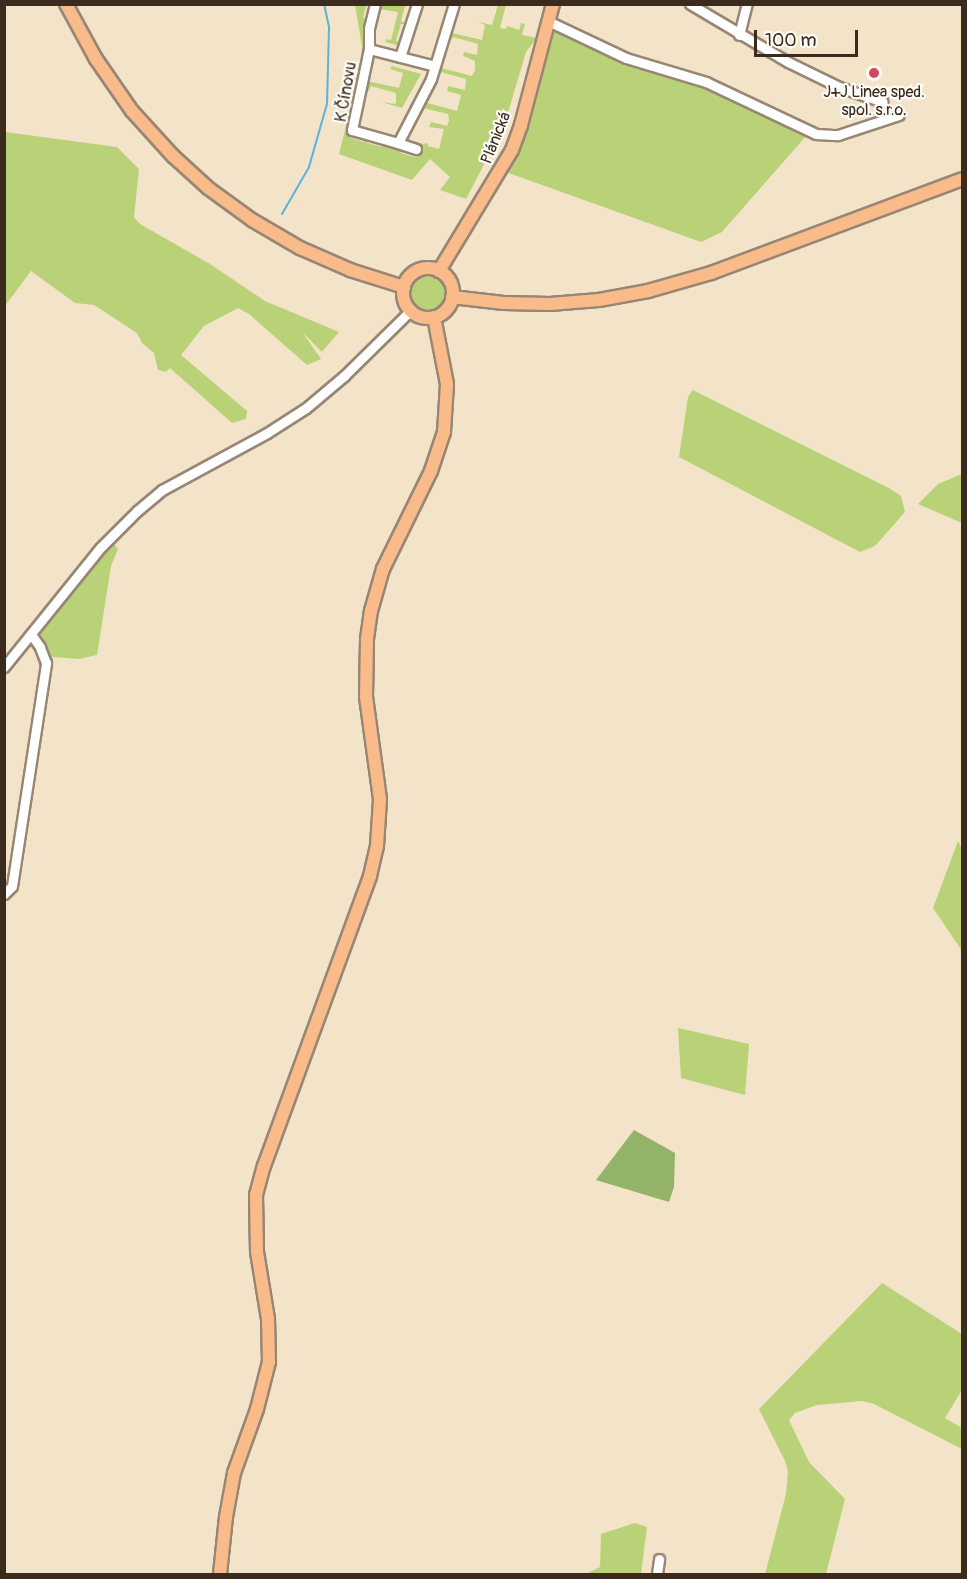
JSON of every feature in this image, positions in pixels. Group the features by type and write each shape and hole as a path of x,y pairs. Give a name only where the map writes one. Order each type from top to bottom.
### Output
{"main road":[{"path":"66,4 96,59 132,111 173,156 208,188 252,220 300,248 350,270 404,287"},
{"name":"Plánická","path":"439,271 509,157 521,125 553,4"},
{"path":"452,297 504,303 550,304 599,300 648,291 711,273 963,179"},
{"path":"429,268 439,271 450,282 452,297 445,311 434,317 422,317 411,310 404,300 404,287 417,271 429,268"},
{"path":"220,1575 226,1517 234,1473 257,1408 269,1362 268,1319 257,1252 256,1195 264,1166 375,856 380,824 380,793 365,675 371,611 391,550 439,452 446,425 448,399 445,369 434,317"}],"street":[{"name":"K Čínovu","path":"375,4 369,28 369,49 352,130 416,149"},
{"path":"400,57 417,4"},
{"path":"398,143 435,66 454,4"},
{"path":"690,4 739,35 839,87 883,102"},
{"path":"739,35 747,4"},
{"path":"548,21 626,58 705,82 816,134 838,135 899,115"},
{"name":"K Čínovu","path":"369,49 435,66"},
{"path":"4,667 101,547 137,511 162,490 277,427 306,408 349,371 411,310"},
{"path":"4,894 12,886 14,876 46,663 40,647 31,634"},
{"path":"657,1575 659,1559"}],"green space":[{"path":"355,5 372,5 366,6 363,18 368,20 366,38 349,137 364,142 368,138 367,143 382,147 384,143 402,149 401,153 414,157 416,153 404,141 405,138 423,144 428,143 428,146 439,149 444,129 429,127 431,122 447,126 449,120 448,114 423,108 419,112 424,102 457,111 461,95 447,91 448,86 465,90 466,79 441,72 437,77 441,68 472,76 475,70 475,61 463,56 464,52 477,55 478,44 453,37 449,42 452,33 482,40 485,25 478,22 492,25 498,5 506,5 500,28 505,29 508,26 519,30 521,23 525,24 522,35 537,38 526,52 504,126 466,199 440,190 450,177 430,159 412,180 339,154 359,74 362,46"},
{"path":"384,5 414,5 405,6 401,21 406,24 401,24 396,41 401,43 400,46 385,42 386,39 391,40 398,12 378,9"},
{"path":"549,27 636,66 685,78 731,97 807,135 722,232 701,242 506,172 522,138"},
{"path":"392,66 421,74 402,108 381,102 396,104 396,93 371,86 369,91 365,90 368,88 367,81 399,88 403,73 390,69"},
{"path":"5,132 117,147 139,169 134,217 140,224 210,264 265,301 339,332 322,352 303,333 321,359 307,365 249,314 238,308 204,326 181,355 247,411 246,419 232,423 170,368 166,372 158,370 154,353 142,343 137,333 94,305 75,303 31,271 5,306"},
{"path":"428,274 441,280 447,293 441,306 428,312 415,306 409,293 415,280"},
{"path":"693,390 889,488 901,496 905,512 875,546 860,552 679,457 688,397"},
{"path":"962,474 962,523 918,504 938,484"},
{"path":"111,541 118,549 111,566 97,655 79,659 52,657 42,646 41,631"},
{"path":"958,841 962,849 962,951 933,908"},
{"path":"678,1028 749,1044 745,1095 681,1078"},
{"path":"634,1130 675,1153 674,1187 669,1202 596,1180"},
{"path":"882,1283 962,1334 962,1390 945,1418 962,1428 962,1449 874,1404 862,1401 817,1405 795,1413 789,1420 809,1462 845,1499 826,1574 765,1574 786,1494 788,1472 785,1461 759,1409"},
{"path":"635,1523 647,1527 641,1574 586,1574 600,1567 601,1534"}],"waterway":[{"path":"282,214 309,167 327,104 329,27 324,4"}],"place":[{"name":"J+J Linea sped. spol. s.r.o.","path":"874,73"}]}
